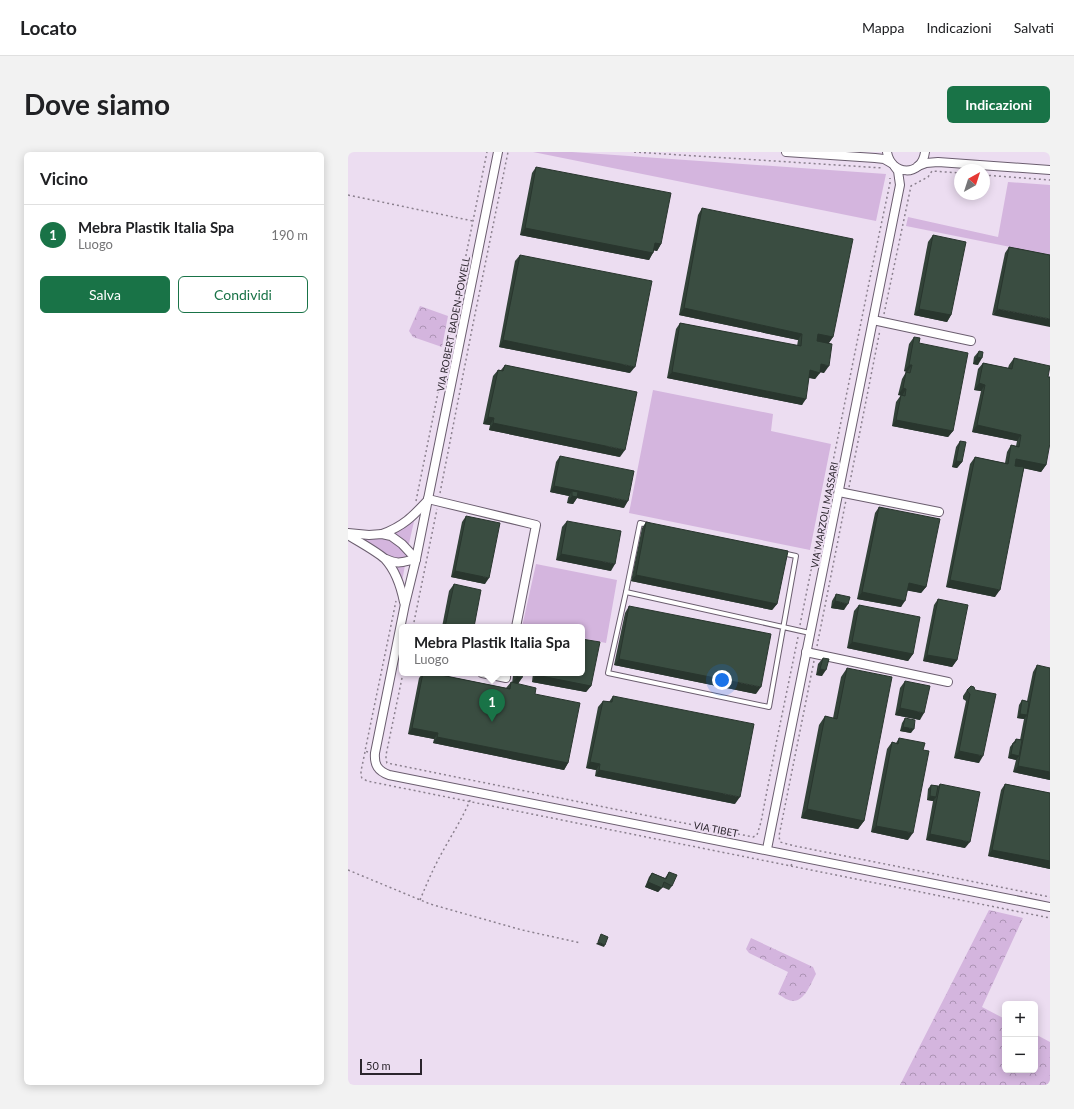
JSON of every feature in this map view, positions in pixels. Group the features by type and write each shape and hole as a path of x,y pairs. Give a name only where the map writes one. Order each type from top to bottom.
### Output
{"street":[{"name":"VIA ROBERT BADEN-POWELL","path":"402,624 405,604 416,559 498,152"},
{"path":"786,152 884,159 891,166 901,170 915,168 926,163 938,162 1050,170"},
{"name":"VIA MARZOLI MASSARI","path":"767,849 900,185 899,175 891,166 887,152"},
{"name":"VIA MARZOLI MASSARI","path":"900,185 907,174 922,162 925,152"},
{"path":"873,320 971,341"},
{"path":"839,492 939,512"},
{"path":"382,534 399,527 406,522 428,499 536,525 517,624"},
{"path":"348,534 382,534 391,536 402,544 416,559 394,563 385,559 348,534"},
{"path":"385,559 398,580 405,604"},
{"path":"806,652 948,682"},
{"name":"VIA ROBERT BADEN-POWELL","path":"379,769 375,763 375,753 398,655"},
{"path":"496,676 506,678 506,676"},
{"name":"VIA TIBET","path":"379,769 389,775 1050,906"}],"lane":[{"path":"656,526 640,523 608,673 768,707 796,556 780,553"},
{"path":"626,592 810,633"}],"path":[{"path":"416,513 414,508 488,152"},
{"path":"413,624 439,501 508,152"},
{"path":"634,152 891,166"},
{"path":"954,173 932,171 928,177 911,186 882,322 779,836 780,842 795,846 1050,897"},
{"path":"990,175 1050,180"},
{"path":"402,676 386,755 386,760 388,763 753,837 757,835 761,822 890,177"},
{"path":"348,195 483,224"},
{"path":"396,599 361,774 364,780 1050,918"},
{"path":"365,752 375,753"},
{"path":"420,900 436,863 455,832 473,792"},
{"path":"791,866 793,855"},
{"path":"348,870 430,904 522,930 581,943"}],"green space":[{"path":"533,152 572,152 886,174 876,221"},
{"path":"1008,182 1050,185 1050,255 906,226 908,217 998,237"},
{"path":"420,306 448,316 442,347 413,337 409,331"},
{"path":"653,390 773,414 771,431 831,444 810,550 629,513"},
{"path":"415,517 408,548 393,533"},
{"path":"383,537 394,542 400,547 406,556 404,559 390,559 360,539"},
{"path":"536,564 617,580 606,643 585,639 585,624 523,624"},
{"path":"392,565 405,565 402,582"},
{"path":"989,910 1023,918 982,1007 1002,1017 1002,1073 1038,1073 1038,1036 1050,1042 1050,1085 900,1085"},
{"path":"751,938 813,967 816,974 807,991 801,998 791,1001 778,994 788,972 749,953 746,949"}],"building":[{"path":"536,167 671,193 661,244 655,243 653,253 525,228"},
{"path":"702,208 853,239 833,337 818,334 817,341 832,344 829,366 821,364 820,373 810,370 806,399 672,372 680,323 801,346 802,334 684,308"},
{"path":"933,235 966,242 951,315 919,309"},
{"path":"1009,247 1050,255 1050,319 997,309"},
{"path":"520,255 652,281 635,367 503,340"},
{"path":"914,337 920,338 919,343 968,353 953,431 896,420 901,395 905,396 906,389 903,388 906,372 910,373 912,365 909,365"},
{"path":"979,351 983,352 982,358 977,357"},
{"path":"1014,358 1050,366 1048,377 1050,377 1050,443 1046,465 1016,459 1015,466 1024,467 1000,590 950,580 975,457 1008,464 1011,445 1019,447 1021,435 977,425 985,385 979,383 983,363 1012,369"},
{"path":"505,365 637,392 625,450 493,423 494,418 488,417 498,370 503,371"},
{"path":"960,441 966,442 962,462 956,461"},
{"path":"560,456 634,471 628,501 554,486"},
{"path":"572,491 578,492 577,497 572,496"},
{"path":"879,507 940,519 926,587 909,583 905,601 862,592"},
{"path":"466,516 500,523 489,578 455,571"},
{"path":"567,521 621,531 615,564 561,554"},
{"path":"646,522 788,551 777,604 636,575"},
{"path":"454,584 481,590 475,624 446,624"},
{"path":"836,594 850,597 848,604 835,601"},
{"path":"938,599 968,605 957,660 927,655"},
{"path":"859,605 920,617 913,654 852,642"},
{"path":"629,606 771,634 761,687 619,659"},
{"path":"585,640 600,642 591,686 541,676 585,676"},
{"path":"823,658 829,659 826,670 820,669"},
{"path":"1037,665 1050,668 1050,772 1018,766"},
{"path":"847,668 892,677 864,821 807,809 825,716 837,719"},
{"path":"422,676 446,676 510,689 511,682 536,688 535,694 580,703 568,763 437,737 438,733 412,728"},
{"path":"905,681 930,686 924,713 900,708"},
{"path":"971,686 974,687 975,690 996,694 983,756 959,751 970,694 967,690"},
{"path":"613,696 754,724 740,797 599,770 600,764 590,762 603,701 612,702"},
{"path":"1022,700 1029,702 1027,715 1020,714"},
{"path":"905,718 915,720 914,729 903,727"},
{"path":"899,738 925,743 923,750 929,751 913,833 876,826 892,742 898,744"},
{"path":"1016,739 1022,740 1019,756 1011,754 1013,743 1015,743"},
{"path":"940,784 980,792 970,842 930,834"},
{"path":"1005,784 1050,793 1050,861 992,850"},
{"path":"931,785 938,786 936,797 930,796"},
{"path":"669,872 677,875 672,886 664,882 662,888 648,882 652,873 666,879"},
{"path":"601,934 608,937 605,945 598,942"}],"place":[{"name":"Mebra Plastik Italia Spa","path":"492,722"}]}
